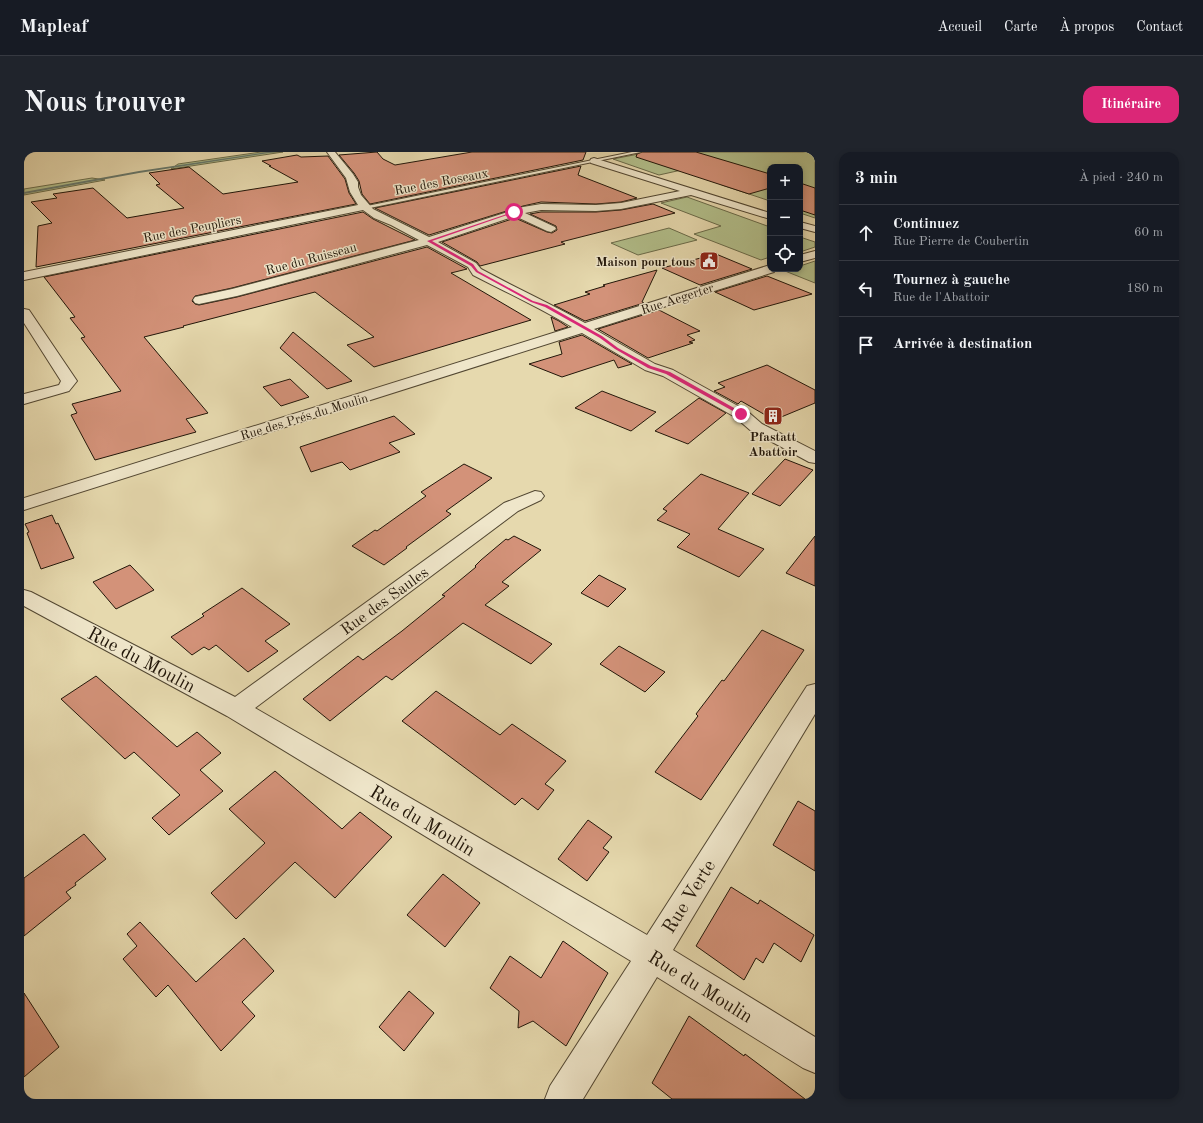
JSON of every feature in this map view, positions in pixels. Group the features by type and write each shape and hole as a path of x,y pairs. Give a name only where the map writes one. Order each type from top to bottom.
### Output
{"street":[{"path":"331,152 338,163 344,167 354,183 353,186 365,207 386,221 396,224 429,241 472,265 477,272 532,301 546,306 601,337 616,349 650,367 668,373 741,414 756,427 815,458"},
{"path":"594,161 767,215"},
{"name":"Rue du Ruisseau","path":"199,300 232,294 429,241 514,212 541,207 596,208 621,206 690,192"},
{"name":"Rue des Peupliers","path":"24,276 365,207"},
{"path":"514,212 551,229"},
{"path":"803,226 815,229"},
{"path":"803,258 815,254"},
{"name":"Rue Aegerter","path":"585,328 767,270"},
{"path":"24,313 28,328 69,381 64,388 24,399"},
{"name":"Rue des Prés du Moulin","path":"24,504 585,328"},
{"name":"Rue des Saules","path":"236,709 511,507 535,496"},
{"name":"Rue du Moulin","path":"24,597 236,709 651,955 815,1056"},
{"name":"Rue Verte","path":"563,1099 815,693"}],"lane":[{"name":"Rue des Roseaux","path":"365,207 639,152"}],"green space":[{"path":"261,152 283,152 171,169 178,164"},
{"path":"649,152 815,152 815,218 803,214 803,164 767,164 767,200 722,185 695,167 659,175 613,159"},
{"path":"92,178 105,180 24,195 24,189"},
{"path":"687,197 767,226 767,258 761,260 694,234 721,226 661,203"},
{"path":"669,228 697,240 638,255 611,243"},
{"path":"803,238 815,242 815,247 803,251"},
{"path":"815,261 815,283 788,272 803,272 803,265"}],"building":[{"path":"377,152 383,159 395,165 472,152 586,152 583,160 370,204 362,194 359,181 354,173 339,155"},
{"path":"642,152 696,152 767,173 767,189 749,194 636,157 637,154"},
{"path":"297,155 301,157 328,156 345,179 349,193 356,204 36,267 38,226 52,223 31,202 57,198 53,194 93,188 127,218 184,208 156,185 160,184 149,173 189,167 223,194 298,182 262,161"},
{"path":"581,166 578,175 637,198 621,202 596,204 541,202 523,206 429,235 375,208"},
{"path":"803,184 815,188 815,215 803,211"},
{"path":"653,204 675,213 561,242 565,244 480,266 477,262 442,242 515,218 547,232 552,233 557,230 556,226 530,214 541,212 596,212 621,210"},
{"path":"363,212 373,219 415,240 232,288 195,296 192,301 199,305 237,297 427,247 467,269 451,273 531,320 374,367 347,345 374,337 315,292 144,337 208,413 186,419 196,432 95,460 71,415 77,413 72,404 121,391 81,338 85,337 70,318 75,317 44,277"},
{"path":"716,254 752,269 700,285 662,268"},
{"path":"657,270 642,302 644,303 585,321 554,305 590,294 585,292 605,286 603,285"},
{"path":"767,276 812,294 754,310 715,292"},
{"path":"659,310 700,331 687,335 695,340 689,342 693,343 648,358 598,329"},
{"path":"551,317 559,321 568,327 555,331"},
{"path":"293,332 352,381 327,389 280,348"},
{"path":"582,335 632,364 618,368 614,360 562,377 529,364 562,354 559,342"},
{"path":"767,365 815,390 815,403 774,420 741,401 738,404 714,391 725,387 718,383"},
{"path":"290,379 309,397 281,406 263,387"},
{"path":"602,391 656,412 631,431 575,408"},
{"path":"699,398 726,413 688,444 655,431"},
{"path":"394,416 415,434 389,443 400,452 350,470 342,462 311,472 300,447"},
{"path":"785,459 813,470 780,506 752,494"},
{"path":"464,464 492,478 446,511 451,514 384,565 352,546 375,530 377,531 426,496 421,492"},
{"path":"701,474 749,493 718,529 764,549 739,577 677,547 690,534 657,520 667,511 663,509"},
{"path":"52,515 56,524 58,523 74,558 41,569 25,524"},
{"path":"514,536 541,550 502,582 509,586 485,605 552,644 531,664 463,623 392,680 386,676 330,721 303,699 358,656 363,660 402,631 445,596 442,595 476,567 475,566 481,560 506,539 508,540"},
{"path":"815,536 815,586 786,573"},
{"path":"130,565 154,590 116,609 93,582"},
{"path":"599,575 626,589 608,607 581,593"},
{"path":"242,588 290,624 265,641 278,651 248,672 216,645 209,650 204,647 192,655 171,637 204,616 202,614"},
{"path":"762,630 804,650 701,800 655,772 698,716 696,714 722,680 724,681"},
{"path":"619,646 665,672 645,692 600,664"},
{"path":"96,676 177,747 197,732 221,753 200,770 223,791 169,835 152,818 180,795 134,752 125,759 61,699"},
{"path":"436,691 500,735 512,724 566,761 545,784 554,790 538,810 522,798 515,805 402,721"},
{"path":"275,771 342,829 360,812 392,837 335,898 295,862 236,919 211,893 265,843 229,809"},
{"path":"798,801 815,811 815,871 773,845"},
{"path":"588,820 612,837 603,848 609,852 587,881 558,859"},
{"path":"84,834 106,859 75,883 76,885 66,892 71,898 24,936 24,878"},
{"path":"443,874 480,903 445,947 407,915"},
{"path":"731,887 758,904 760,900 814,935 801,962 774,943 763,963 756,958 744,980 696,946"},
{"path":"140,922 196,982 244,938 274,971 242,1002 255,1016 221,1051 168,985 156,997 123,959 137,946 127,934"},
{"path":"563,941 608,973 566,1046 533,1021 518,1028 519,1011 490,988 510,956 541,978"},
{"path":"409,991 434,1013 404,1051 379,1027"},
{"path":"24,993 59,1047 24,1077"},
{"path":"689,1016 744,1056 745,1054 805,1099 672,1099 652,1083"}],"waterway":[{"path":"24,193 139,172 274,152"}],"place":[{"name":"Maison pour tous","path":"709,261"},
{"name":"Pfastatt Abattoir","path":"773,416"}],"route":[{"path":"514,212 463,231 429,241 472,265 477,272 532,301 546,306 601,337 616,349 650,367 668,373 741,414"}]}
